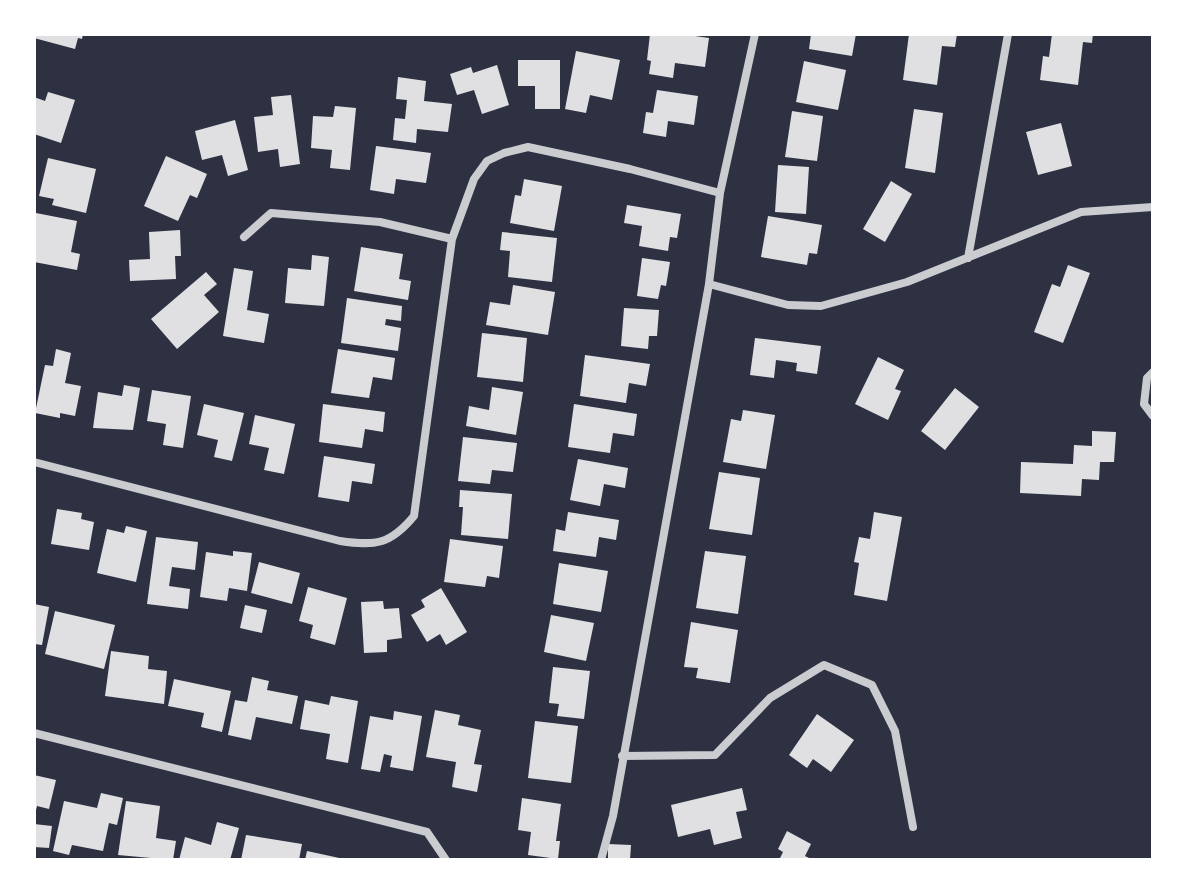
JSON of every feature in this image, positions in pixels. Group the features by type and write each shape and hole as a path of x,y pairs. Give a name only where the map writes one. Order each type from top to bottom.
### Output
{"street":[{"path":"601,860 613,816 709,284 720,193 755,34"},
{"path":"968,258 1008,34"},
{"path":"34,462 340,541 367,545 398,535 414,516 452,239 474,179 487,161 528,147 720,193"},
{"path":"709,284 788,305 821,306 907,282 1081,212 1153,207"},
{"path":"244,237 271,213 380,222 452,239"},
{"path":"1153,372 1147,378 1144,404 1153,416"},
{"path":"622,756 715,755 770,698 824,665 872,685 895,731 913,827"},
{"path":"34,733 427,832 446,860"}],"building":[{"path":"34,34 83,34 82,39 78,38 75,49 34,38"},
{"path":"650,34 709,38 705,67 675,63 673,78 649,74"},
{"path":"811,34 856,34 852,56 809,49"},
{"path":"909,34 957,34 955,47 942,46 937,85 903,80"},
{"path":"1052,34 1093,34 1092,43 1083,42 1078,85 1040,80 1043,56 1049,57"},
{"path":"576,51 620,60 612,100 590,95 586,113 565,109"},
{"path":"518,60 560,60 560,109 535,109 535,86 518,86"},
{"path":"804,61 846,70 838,110 796,102"},
{"path":"497,65 509,105 482,114 474,90 457,95 450,74 471,67 473,73"},
{"path":"398,77 426,81 424,101 452,104 448,132 417,129 416,143 393,140 395,118 405,119 407,100 396,99"},
{"path":"657,90 698,96 694,125 668,121 666,137 643,133 646,112 653,113"},
{"path":"48,92 75,100 61,143 34,134 34,97 45,101"},
{"path":"291,95 300,164 280,167 278,149 258,152 254,117 273,115 271,97"},
{"path":"335,106 356,108 350,170 330,168 332,150 311,148 313,116 333,117"},
{"path":"914,109 943,113 935,173 905,168"},
{"path":"792,111 823,116 817,161 785,157"},
{"path":"235,120 248,170 228,176 222,155 202,160 195,131"},
{"path":"1061,123 1072,166 1038,175 1026,132"},
{"path":"376,146 431,153 426,183 396,179 394,194 370,190"},
{"path":"166,156 207,174 197,198 190,195 178,221 144,206"},
{"path":"48,158 96,169 86,213 52,205 54,199 39,196"},
{"path":"778,165 809,167 806,214 775,212"},
{"path":"524,179 562,186 554,231 510,223 515,195 521,196"},
{"path":"891,181 912,194 885,242 863,229"},
{"path":"627,205 681,214 677,238 670,237 668,251 639,246 642,226 624,223"},
{"path":"36,213 77,221 71,252 80,254 77,270 34,262"},
{"path":"768,216 822,225 817,254 809,253 807,265 761,257"},
{"path":"180,230 181,256 175,256 176,279 130,281 129,260 150,259 149,232"},
{"path":"502,232 557,238 552,282 508,277 510,251 500,250"},
{"path":"361,247 403,254 399,279 411,281 408,300 354,291"},
{"path":"312,255 329,257 324,306 285,303 288,268 311,270"},
{"path":"642,258 670,262 666,286 661,285 658,299 637,296"},
{"path":"1068,265 1090,273 1063,343 1034,332 1052,284 1060,287"},
{"path":"234,268 253,271 247,310 269,314 264,343 223,336"},
{"path":"206,272 217,284 204,295 219,312 177,349 151,319"},
{"path":"513,285 555,292 548,335 486,325 490,302 510,305"},
{"path":"347,298 402,306 401,321 386,319 385,325 401,328 398,351 341,343"},
{"path":"624,308 659,310 657,336 649,336 648,349 621,346"},
{"path":"482,333 527,338 523,382 477,377"},
{"path":"755,338 821,346 817,374 796,371 797,363 776,360 774,378 750,375"},
{"path":"56,349 71,353 65,383 81,386 75,416 60,413 60,418 35,413 45,365 53,366"},
{"path":"338,349 395,358 392,380 373,377 369,398 331,393"},
{"path":"585,355 650,364 646,386 629,383 626,403 580,396"},
{"path":"878,357 904,370 895,389 901,391 888,420 855,404"},
{"path":"124,385 140,388 133,430 93,428 98,392 122,396"},
{"path":"492,387 523,392 516,435 466,426 469,406 489,410"},
{"path":"955,388 979,407 945,450 921,431"},
{"path":"152,390 191,396 183,448 163,445 166,424 147,421"},
{"path":"204,404 244,413 232,461 214,457 218,440 197,435"},
{"path":"323,404 385,412 383,432 365,429 362,448 319,442"},
{"path":"574,404 637,414 634,436 613,433 610,453 568,447"},
{"path":"743,410 775,415 766,469 723,462 731,419 741,421"},
{"path":"255,415 295,424 284,474 264,470 269,448 249,444"},
{"path":"1092,431 1116,432 1114,462 1100,462 1099,480 1082,479 1081,496 1020,493 1021,462 1073,464 1074,445 1092,446"},
{"path":"463,437 517,443 513,472 492,470 490,484 458,481"},
{"path":"324,456 375,464 372,484 352,481 349,502 318,497"},
{"path":"578,459 628,468 625,488 604,484 600,506 570,500"},
{"path":"719,472 760,478 752,535 709,529"},
{"path":"460,490 512,494 508,539 461,535 463,507 459,507"},
{"path":"57,509 82,513 81,519 94,522 89,550 51,544"},
{"path":"568,512 619,520 616,540 599,537 596,557 553,551 556,529 565,531"},
{"path":"874,512 902,517 887,601 854,595 859,563 854,562 859,537 870,539"},
{"path":"126,526 147,531 136,582 97,573 107,529 124,533"},
{"path":"156,537 198,542 195,570 172,567 169,586 190,589 188,609 147,604"},
{"path":"450,539 503,546 499,578 487,576 485,587 444,582"},
{"path":"233,551 252,553 247,591 229,588 227,601 200,597 206,552 233,556"},
{"path":"705,551 746,556 738,614 696,608"},
{"path":"259,562 300,573 292,604 251,593"},
{"path":"559,563 608,571 601,612 553,604"},
{"path":"308,587 347,598 335,645 310,638 313,625 299,621"},
{"path":"441,588 467,632 446,645 440,634 427,642 411,615 425,607 421,600"},
{"path":"383,601 384,609 399,608 402,638 387,640 387,652 364,653 361,602"},
{"path":"34,604 49,607 42,645 34,644"},
{"path":"245,605 267,610 262,633 240,628"},
{"path":"55,611 115,625 104,669 45,654"},
{"path":"551,615 594,623 586,661 544,652"},
{"path":"691,622 738,630 730,683 696,678 698,668 684,667"},
{"path":"111,651 149,656 148,669 167,671 164,704 105,696"},
{"path":"553,667 590,671 584,719 557,716 559,704 549,703"},
{"path":"252,677 269,681 267,690 298,696 292,724 256,717 251,740 228,735 235,700 247,702"},
{"path":"174,679 231,691 222,732 201,727 204,713 168,706"},
{"path":"331,696 358,701 348,763 326,759 330,734 300,729 305,700 329,705"},
{"path":"435,710 460,715 458,725 481,730 474,764 482,765 477,792 452,787 456,762 426,757"},
{"path":"394,711 422,716 413,771 390,767 392,756 384,754 380,772 361,769 370,716 393,720"},
{"path":"817,714 854,740 831,772 813,759 807,768 789,755"},
{"path":"535,721 578,726 571,783 528,778"},
{"path":"34,775 56,780 49,809 37,806 35,814"},
{"path":"742,788 747,810 736,812 742,838 714,845 710,829 678,837 671,805"},
{"path":"101,793 123,798 117,825 109,823 103,851 72,845 69,855 53,851 64,801 97,808"},
{"path":"522,798 561,804 556,841 560,841 558,859 528,855 531,832 518,830"},
{"path":"126,801 160,806 156,838 176,841 173,860 118,855"},
{"path":"217,822 239,828 230,860 179,860 185,837 211,845"},
{"path":"34,824 52,826 49,848 34,847"},
{"path":"787,831 811,844 805,856 813,860 779,860 783,852 778,849"},
{"path":"246,835 302,844 299,860 241,860"},
{"path":"608,844 631,845 630,860 608,860"},
{"path":"307,851 344,859 344,860 305,860"}]}
